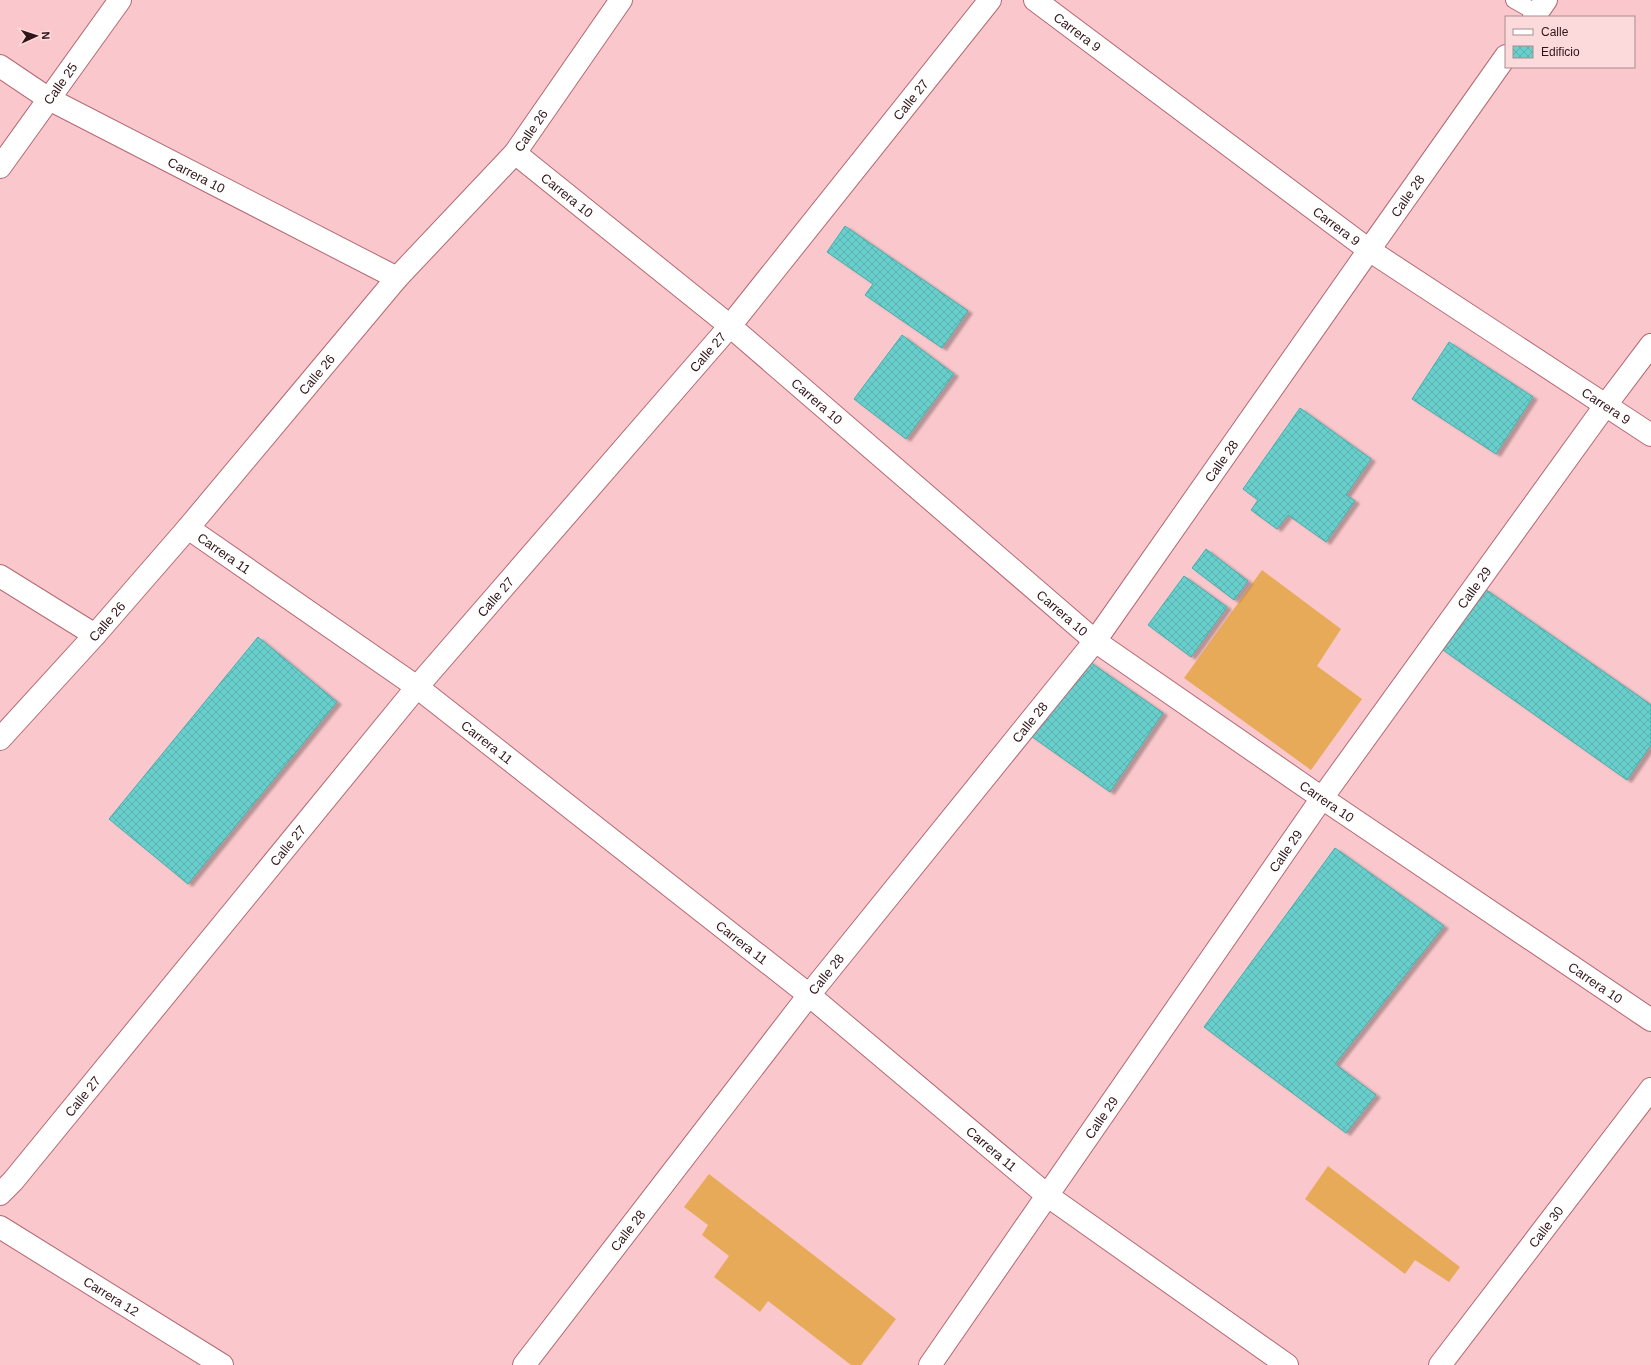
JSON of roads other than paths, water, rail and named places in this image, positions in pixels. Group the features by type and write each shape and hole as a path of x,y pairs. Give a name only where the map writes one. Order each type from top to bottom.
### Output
{"street":[{"name":"Calle 25","path":"0,167 120,0"},
{"name":"Calle 26","path":"0,739 95,635 188,528 397,278 515,153 621,0"},
{"name":"Calle 27","path":"4,1183 417,687 730,326 990,0"},
{"name":"Carrera 9","path":"1035,0 1369,250 1651,435"},
{"name":"Calle 28","path":"524,1365 808,995 1095,640 1505,57"},
{"name":"Carrera 10","path":"0,66 49,99 397,278"},
{"name":"Carrera 10","path":"515,153 730,326 1095,640 1322,798 1651,1020"},
{"name":"Calle 29","path":"930,1365 1322,798 1605,406 1651,345"},
{"name":"Carrera 11","path":"188,528 417,687 808,995 1048,1196 1287,1365"},
{"path":"0,576 95,635"},
{"name":"Calle 30","path":"1440,1365 1651,1089"},
{"name":"Carrera 12","path":"0,1227 220,1365"}],"lane":[{"path":"1514,0 1539,10"}]}
